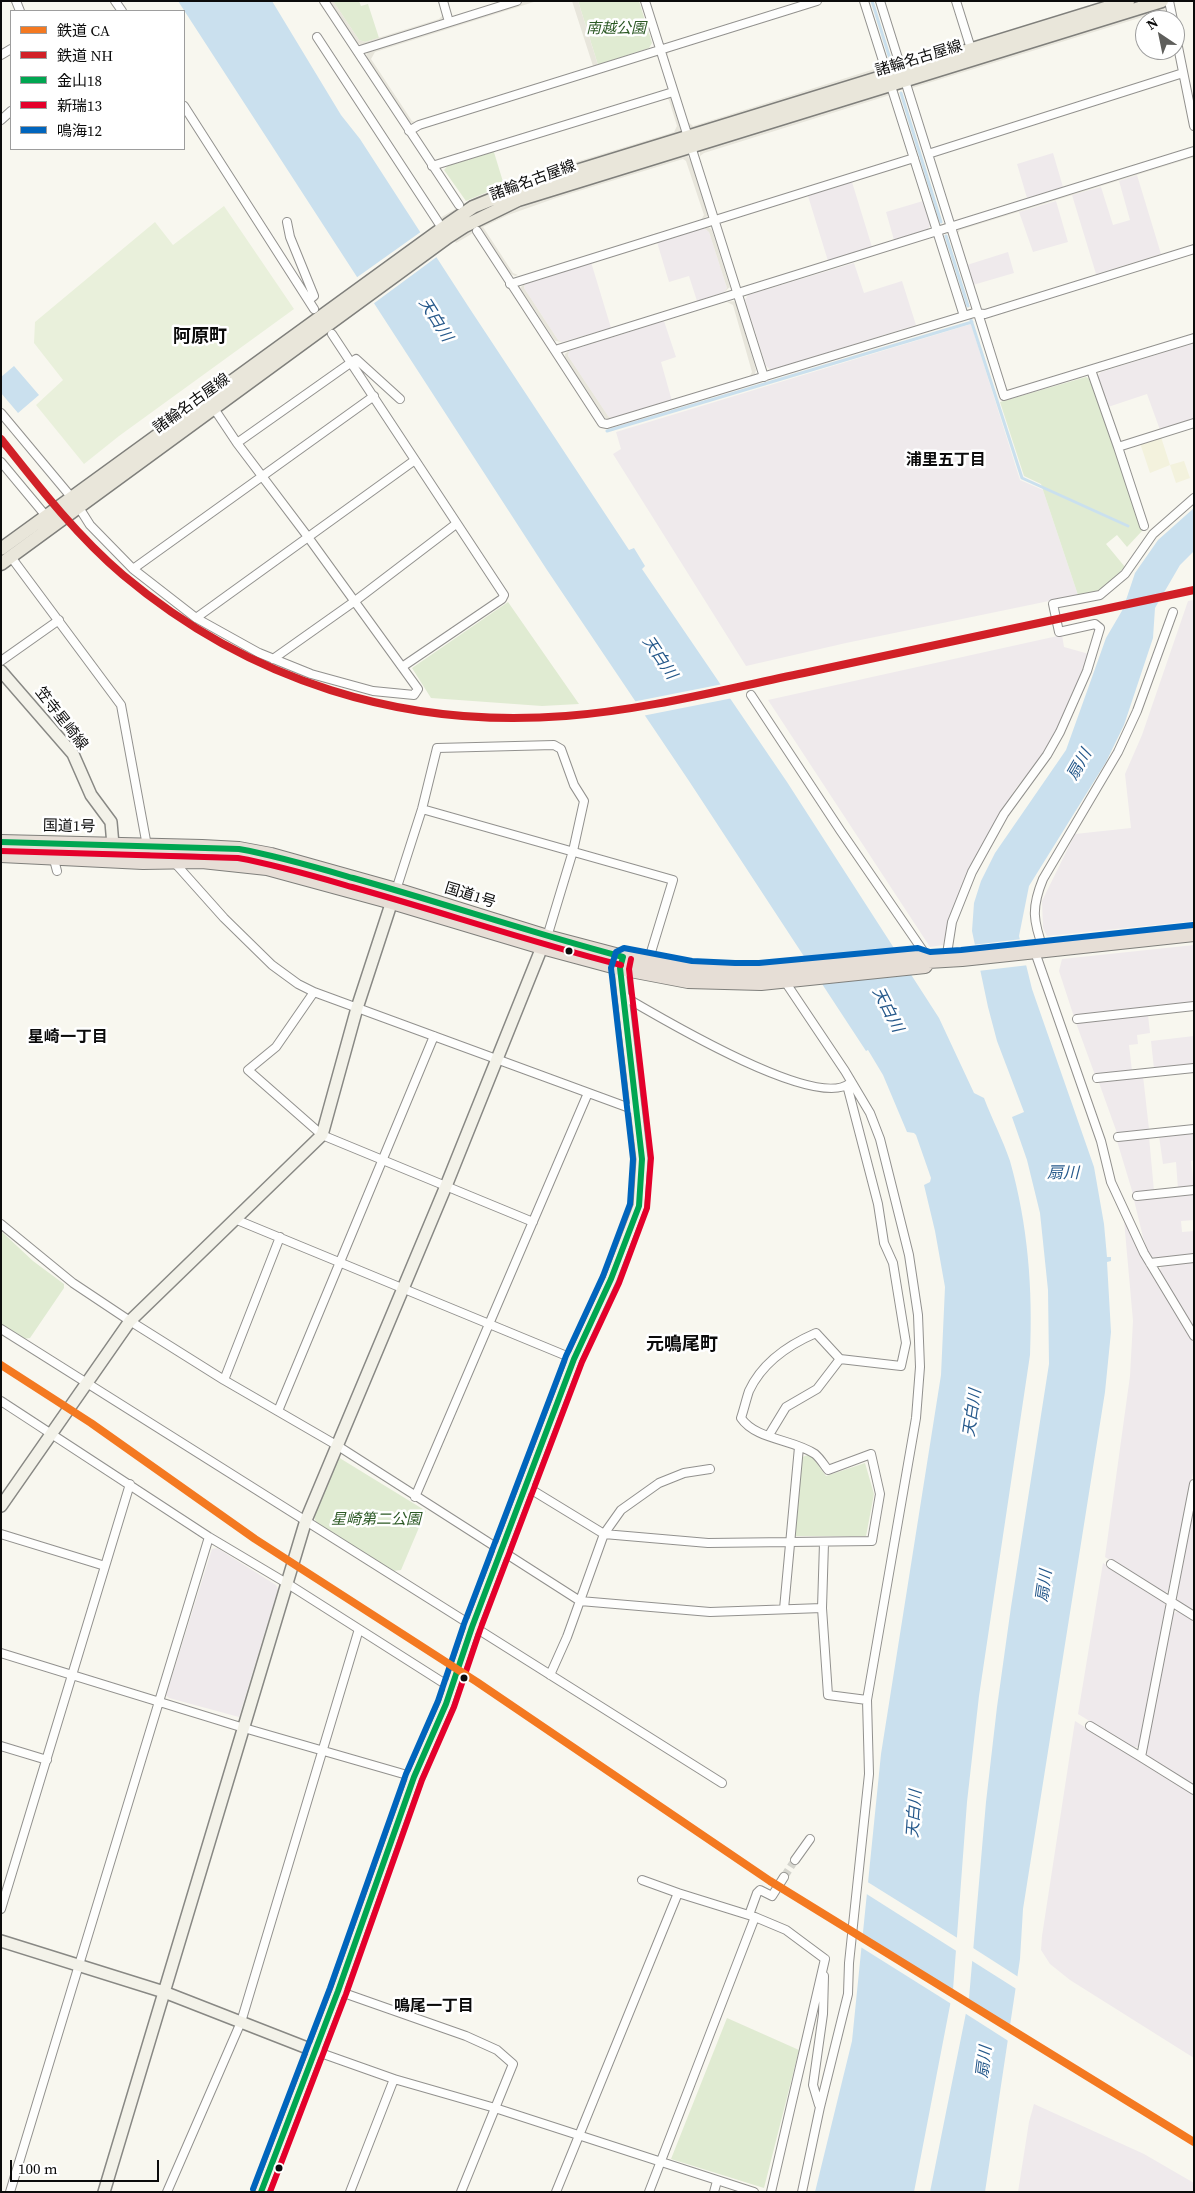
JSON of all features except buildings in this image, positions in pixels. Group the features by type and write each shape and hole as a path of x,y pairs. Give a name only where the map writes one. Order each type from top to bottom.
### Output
{"highway":[{"name":"国道1号","path":"1,842 239,849 271,854 394,896 545,942 710,982 761,983 785,977 926,961 962,960 1194,934"},
{"name":"国道1号","path":"1,855 174,862 202,861 267,868 394,896"},
{"name":"国道1号","path":"622,962 648,962 691,970 785,977"}],"main road":[{"name":"諸輪名古屋線","path":"4,557 75,502 442,233 465,226 518,200 689,141 973,54 1128,1"},
{"name":"諸輪名古屋線","path":"973,54 1162,1"},
{"name":"諸輪名古屋線","path":"4,557 46,516 75,502"}],"street":[{"path":"324,1 459,205"},
{"path":"443,1 449,22"},
{"path":"356,52 517,1"},
{"path":"645,1 764,377"},
{"path":"410,131 419,125 817,1"},
{"path":"864,1 964,316"},
{"path":"880,1 1004,396 1194,338"},
{"path":"956,1 973,54"},
{"path":"317,37 442,233"},
{"path":"1180,60 1194,126"},
{"path":"928,154 1183,73"},
{"path":"432,166 673,92"},
{"path":"185,108 314,309"},
{"path":"554,350 1194,151"},
{"path":"510,284 914,158"},
{"path":"287,222 290,237 314,296 309,300"},
{"path":"477,231 602,423 607,424 964,316 978,313 985,314 1194,249"},
{"path":"332,334 504,596 402,667"},
{"path":"237,443 356,359 400,399"},
{"path":"1091,370 1144,526"},
{"path":"133,569 374,396"},
{"path":"1,413 75,502 90,525 133,569 196,618 272,659 311,674 373,691 414,695 418,689 237,443 211,404"},
{"path":"1118,447 1194,423"},
{"path":"196,618 415,460"},
{"path":"1,462 46,516"},
{"path":"946,960 952,922 972,872 1004,814 1047,755 1074,704 1087,671 1100,628 1095,624 1058,632 1053,604 1100,595 1125,574 1153,534 1191,500"},
{"path":"272,659 354,601 456,524"},
{"path":"4,557 60,620 121,705 147,846 174,862 224,918 272,965 298,984 314,992 635,1110"},
{"path":"1173,612 1137,711 1118,752 1043,879 1035,898 1033,911 1036,930 1036,951 1101,1141 1111,1182 1144,1253 1194,1336"},
{"path":"1,661 60,620"},
{"name":"笠寺星崎線","path":"1,671 73,754 91,795 111,822 113,845"},
{"path":"751,695 926,961"},
{"path":"1,1506 130,1321 237,1220 322,1135 358,1008 422,808 437,748 554,746 561,749 574,785 584,800 573,851 545,942 446,1186 306,1520 104,2192"},
{"path":"422,808 673,880 648,962"},
{"path":"53,856 57,871"},
{"path":"261,2192 338,1991 414,1777 446,1704 450,1687 472,1627 527,1487 574,1359 611,1279 639,1206 642,1159 623,996 622,962"},
{"path":"785,977 849,1084 870,1113 880,1139 909,1255 918,1315 920,1366 916,1418 867,1700 870,1774 849,1963 848,1994 820,2107 802,2192"},
{"path":"314,992 276,1047 248,1070 322,1135 533,1222"},
{"path":"623,996 748,1064 802,1084 831,1090 849,1084"},
{"path":"1077,1019 1194,1006"},
{"path":"278,1411 434,1036"},
{"path":"1097,1078 1194,1068"},
{"path":"527,1487 604,1534 708,1543 872,1541 880,1494 871,1454 828,1470 816,1455 769,1435 754,1431 741,1418 750,1390 771,1360 795,1342 816,1333 840,1359 901,1366 906,1343 894,1263 884,1243 878,1204 849,1084"},
{"path":"415,1497 588,1093"},
{"path":"1118,1137 1194,1129"},
{"path":"1137,1196 1194,1190"},
{"path":"237,1220 574,1359"},
{"path":"1,1224 73,1283 130,1321 224,1380 338,1446 580,1601 710,1612 822,1608"},
{"path":"224,1380 280,1237"},
{"path":"1150,1263 1194,1258"},
{"path":"1,1329 722,1783"},
{"path":"769,1435 786,1407 817,1389 840,1359"},
{"path":"1,1401 209,1537 288,1584 450,1687"},
{"path":"784,1609 799,1447"},
{"path":"550,1674 568,1637 604,1534 621,1510 660,1483 684,1473 710,1469"},
{"path":"1,1909 130,1484"},
{"path":"1141,1757 1194,1484"},
{"path":"1,1534 105,1566"},
{"path":"10,2192 209,1537"},
{"path":"824,1543 822,1608 828,1695 867,1700"},
{"path":"1111,1564 1194,1616"},
{"path":"167,2192 241,2022 359,1629"},
{"path":"1,1653 244,1728 414,1777"},
{"path":"1090,1726 1194,1790"},
{"path":"1,1746 47,1760"},
{"path":"795,1860 810,1839"},
{"path":"649,2192 752,1916 757,1893 760,1890 772,1896 784,1878"},
{"path":"642,1880 678,1894 752,1916 786,1930 825,1959"},
{"path":"556,2192 678,1894"},
{"path":"1,1941 79,1967 164,1992 315,2051 394,2079 496,2108 660,2163 754,2192"},
{"path":"820,2107 813,2085 823,2014 825,1959"},
{"path":"771,2192 825,1959"},
{"path":"338,1991 466,2036 498,2050 513,2064 461,2192"},
{"path":"350,2192 394,2079"},
{"path":"714,2192 718,2181"}],"shaded area":[{"path":"329,1 333,1 359,40 365,42 439,19 443,15 443,19 391,38 361,45 357,43"},
{"path":"526,1 537,1 375,52 371,59 412,121 416,122 408,122 366,58 367,52 374,48"},
{"path":"572,1 578,1 598,65 593,66"},
{"path":"1160,6 1164,7 1165,10 1147,10"},
{"path":"1135,14 1135,19 912,88 912,84"},
{"path":"670,50 667,55 688,122 693,126 881,67 881,69 879,72 691,130 689,128 665,53"},
{"path":"887,92 890,95 704,153 700,156 700,149"},
{"path":"665,97 672,99 682,130 679,134 468,205 481,224 541,199 686,154 691,160 708,216 701,220 704,215 686,161 683,159 556,198 508,215 483,227 513,273 518,275 515,276 509,273 480,229 456,243 454,240 478,225 465,207 442,221 440,218 476,197 520,179 674,132 677,126 669,100"},
{"path":"1053,153 1063,187 1027,198 1017,164"},
{"path":"1192,155 1194,159 1191,158 960,230 957,235 958,228"},
{"path":"1137,175 1161,254 1096,274 1072,195 1101,187 1113,225 1130,220 1119,181"},
{"path":"852,182 872,247 828,261 808,196"},
{"path":"923,201 931,224 928,229 894,240 886,212"},
{"path":"1056,201 1068,242 1033,252 1019,212"},
{"path":"709,227 712,230 730,287 724,292 727,288 709,232 704,228"},
{"path":"704,228 709,232 727,288 724,292 697,301 689,276 669,282 657,242"},
{"path":"1008,252 1014,273 973,285 967,265"},
{"path":"591,262 611,328 562,342 558,340 524,288 525,283"},
{"path":"854,263 864,293 902,281 916,325 771,370 766,366 745,300 748,295"},
{"path":"525,283 524,288 558,340 562,342 555,341 520,288"},
{"path":"734,301 737,305 756,370 755,374 750,376 752,372 733,305 727,302"},
{"path":"664,321 676,357 661,362 672,401 612,419 608,416 568,356 569,351"},
{"path":"971,324 1020,480 1043,490 1078,595 846,643 746,666 613,454 621,449 616,432"},
{"path":"1194,343 1194,419 1160,430 1147,394 1108,407 1097,377 1101,372"},
{"path":"569,351 568,356 608,416 612,419 605,418 565,358 565,354"},
{"path":"1194,600 1194,921 1047,936 1043,928 1042,901 1075,834 1131,828 1125,774 1142,735 1188,601"},
{"path":"1062,635 1064,647 1089,654 1072,700 1044,754 1016,788 975,857 949,922 943,945 930,947 768,700"},
{"path":"1194,945 1194,1004 1074,1017 1059,971 1062,959"},
{"path":"1148,1015 1150,1033 1137,1035 1138,1044 1129,1045 1132,1071 1095,1075 1076,1023"},
{"path":"1194,1036 1194,1065 1154,1069 1151,1041"},
{"path":"1143,1076 1149,1129 1117,1133 1098,1080"},
{"path":"1194,1133 1194,1160 1191,1161 1194,1187 1178,1189 1176,1162 1163,1164 1159,1136"},
{"path":"1149,1137 1154,1191 1133,1194 1117,1141"},
{"path":"1194,1194 1194,1220 1181,1221 1182,1232 1194,1231 1194,1255 1153,1259 1148,1253 1134,1200"},
{"path":"1124,1220 1140,1254 1194,1342 1194,1468 1168,1591 1164,1594 1105,1557 1130,1376 1133,1321"},
{"path":"1194,1261 1194,1329 1159,1271 1163,1264"},
{"path":"1194,1504 1194,1612 1178,1602 1177,1597"},
{"path":"217,1548 276,1585 278,1589 239,1717 169,1698 166,1695 212,1549"},
{"path":"1103,1563 1164,1601 1166,1606 1139,1746 1134,1748 1078,1714"},
{"path":"1179,1610 1194,1620 1194,1786 1148,1757 1146,1753 1173,1614"},
{"path":"1075,1721 1194,1794 1194,2058 1070,1980 1050,1964 1041,1950"},
{"path":"1034,2104 1144,2154 1194,2183 1194,2192 1018,2192 1029,2122"}],"green space":[{"path":"333,1 359,1 361,6 368,4 379,38 365,42 359,40"},
{"name":"南越公園","path":"578,1 639,1 652,43 649,48 598,65"},
{"path":"493,149 504,185 466,201 444,170 450,163"},
{"path":"224,206 294,309 119,436 84,464 36,405 63,380 34,343 35,322 155,222 173,245"},
{"path":"1086,377 1090,379 1142,531 1127,547 1117,535 1106,544 1125,567 1100,591 1078,595 1041,484 1024,476 1000,402"},
{"path":"1161,437 1170,465 1150,473 1140,443"},
{"path":"1184,461 1190,478 1176,483 1170,465"},
{"path":"508,602 579,704 542,706 431,698 412,668"},
{"path":"1,1231 33,1261 64,1284 64,1288 30,1338 23,1339 1,1325"},
{"path":"810,1454 826,1476 865,1463 874,1494 866,1536 794,1536 800,1458"},
{"name":"星崎第二公園","path":"338,1457 426,1511 401,1570 393,1571 316,1522 314,1517"},
{"path":"727,2018 799,2050 764,2188 671,2159"}],"water":[{"name":"天白川","path":"178,1 272,1 341,115 360,139 629,550 634,548 645,566 642,569 787,782 939,1018 974,1093 984,1098 1010,1161 1021,1209 1028,1257 1031,1306 1030,1355 979,1696 967,1802 953,1990 914,2192 815,2192 852,2041 881,1754 941,1375 945,1287 924,1185 930,1182 931,1178 916,1135 907,1132 883,1075 868,1050 866,1051 689,781 547,570"},
{"path":"14,366 39,395 18,413 1,393 1,377"},
{"name":"扇川","path":"1194,508 1194,551 1180,565 1155,608 1153,638 1124,725 1106,762 1029,886 1019,936 1032,989 1094,1167 1104,1224 1107,1257 1111,1257 1111,1261 1107,1262 1111,1332 1105,1392 1023,1909 1020,1959 985,2192 930,2192 969,1998 986,1802 997,1707 1049,1364 1048,1290 1040,1213 1027,1160 1012,1117 1024,1112 997,1041 988,1007 972,931 974,903 981,881 995,853 1066,750 1106,638 1123,609 1135,573 1158,540"}],"pier":[{"path":"422,231 438,256 373,304 356,278"},
{"path":"723,684 733,698 642,716 632,702"},
{"path":"1022,939 1029,965 978,971 972,945"},
{"path":"866,1881 959,1939 958,1952 865,1893"},
{"path":"860,1935 955,1994 953,2005 859,1946"},
{"path":"970,1946 1020,1978 1018,1990 969,1959"},
{"path":"966,2001 1012,2029 1010,2042 963,2012"}],"waterway":[{"path":"872,1 891,62"},
{"path":"901,93 941,222"},
{"path":"946,236 968,306"},
{"path":"971,320 1022,478 1128,526"},
{"path":"607,431 972,322"}],"tunnel":[{"path":"784,1877 795,1860"}],"rail line":[{"name":"NH","path":"1,439 59,510 106,560 172,612 222,644 276,670 331,690 387,705 446,714 505,718 566,716 626,709 715,692 1194,590"},
{"name":"CA","path":"1,1365 91,1423 255,1539 477,1682 770,1881 1194,2142"}],"transit line":[{"name":"金山18","path":"1,842 239,849 311,866 623,957"},
{"name":"新瑞13","path":"1,851 238,858 310,875 553,947 621,965"},
{"name":"鳴海12","path":"253,2189 330,1988 406,1774 438,1701 464,1624 566,1356 603,1276 630,1204 633,1159 611,968 616,952 624,948 692,961 759,963 918,948 930,952 961,950 1193,925"},
{"name":"金山18","path":"261,2192 338,1991 414,1777 446,1704 472,1627 574,1359 611,1279 639,1206 642,1159 620,968 623,957"},
{"name":"新瑞13","path":"270,2192 346,1994 422,1780 454,1707 480,1630 582,1362 619,1283 647,1208 651,1158 629,969 631,959"}],"district":[{"name":"阿原町","path":"200,337"},
{"name":"浦里五丁目","path":"946,461"},
{"name":"星崎一丁目","path":"68,1038"},
{"name":"元鳴尾町","path":"682,1345"},
{"name":"鳴尾一丁目","path":"434,2007"}]}
